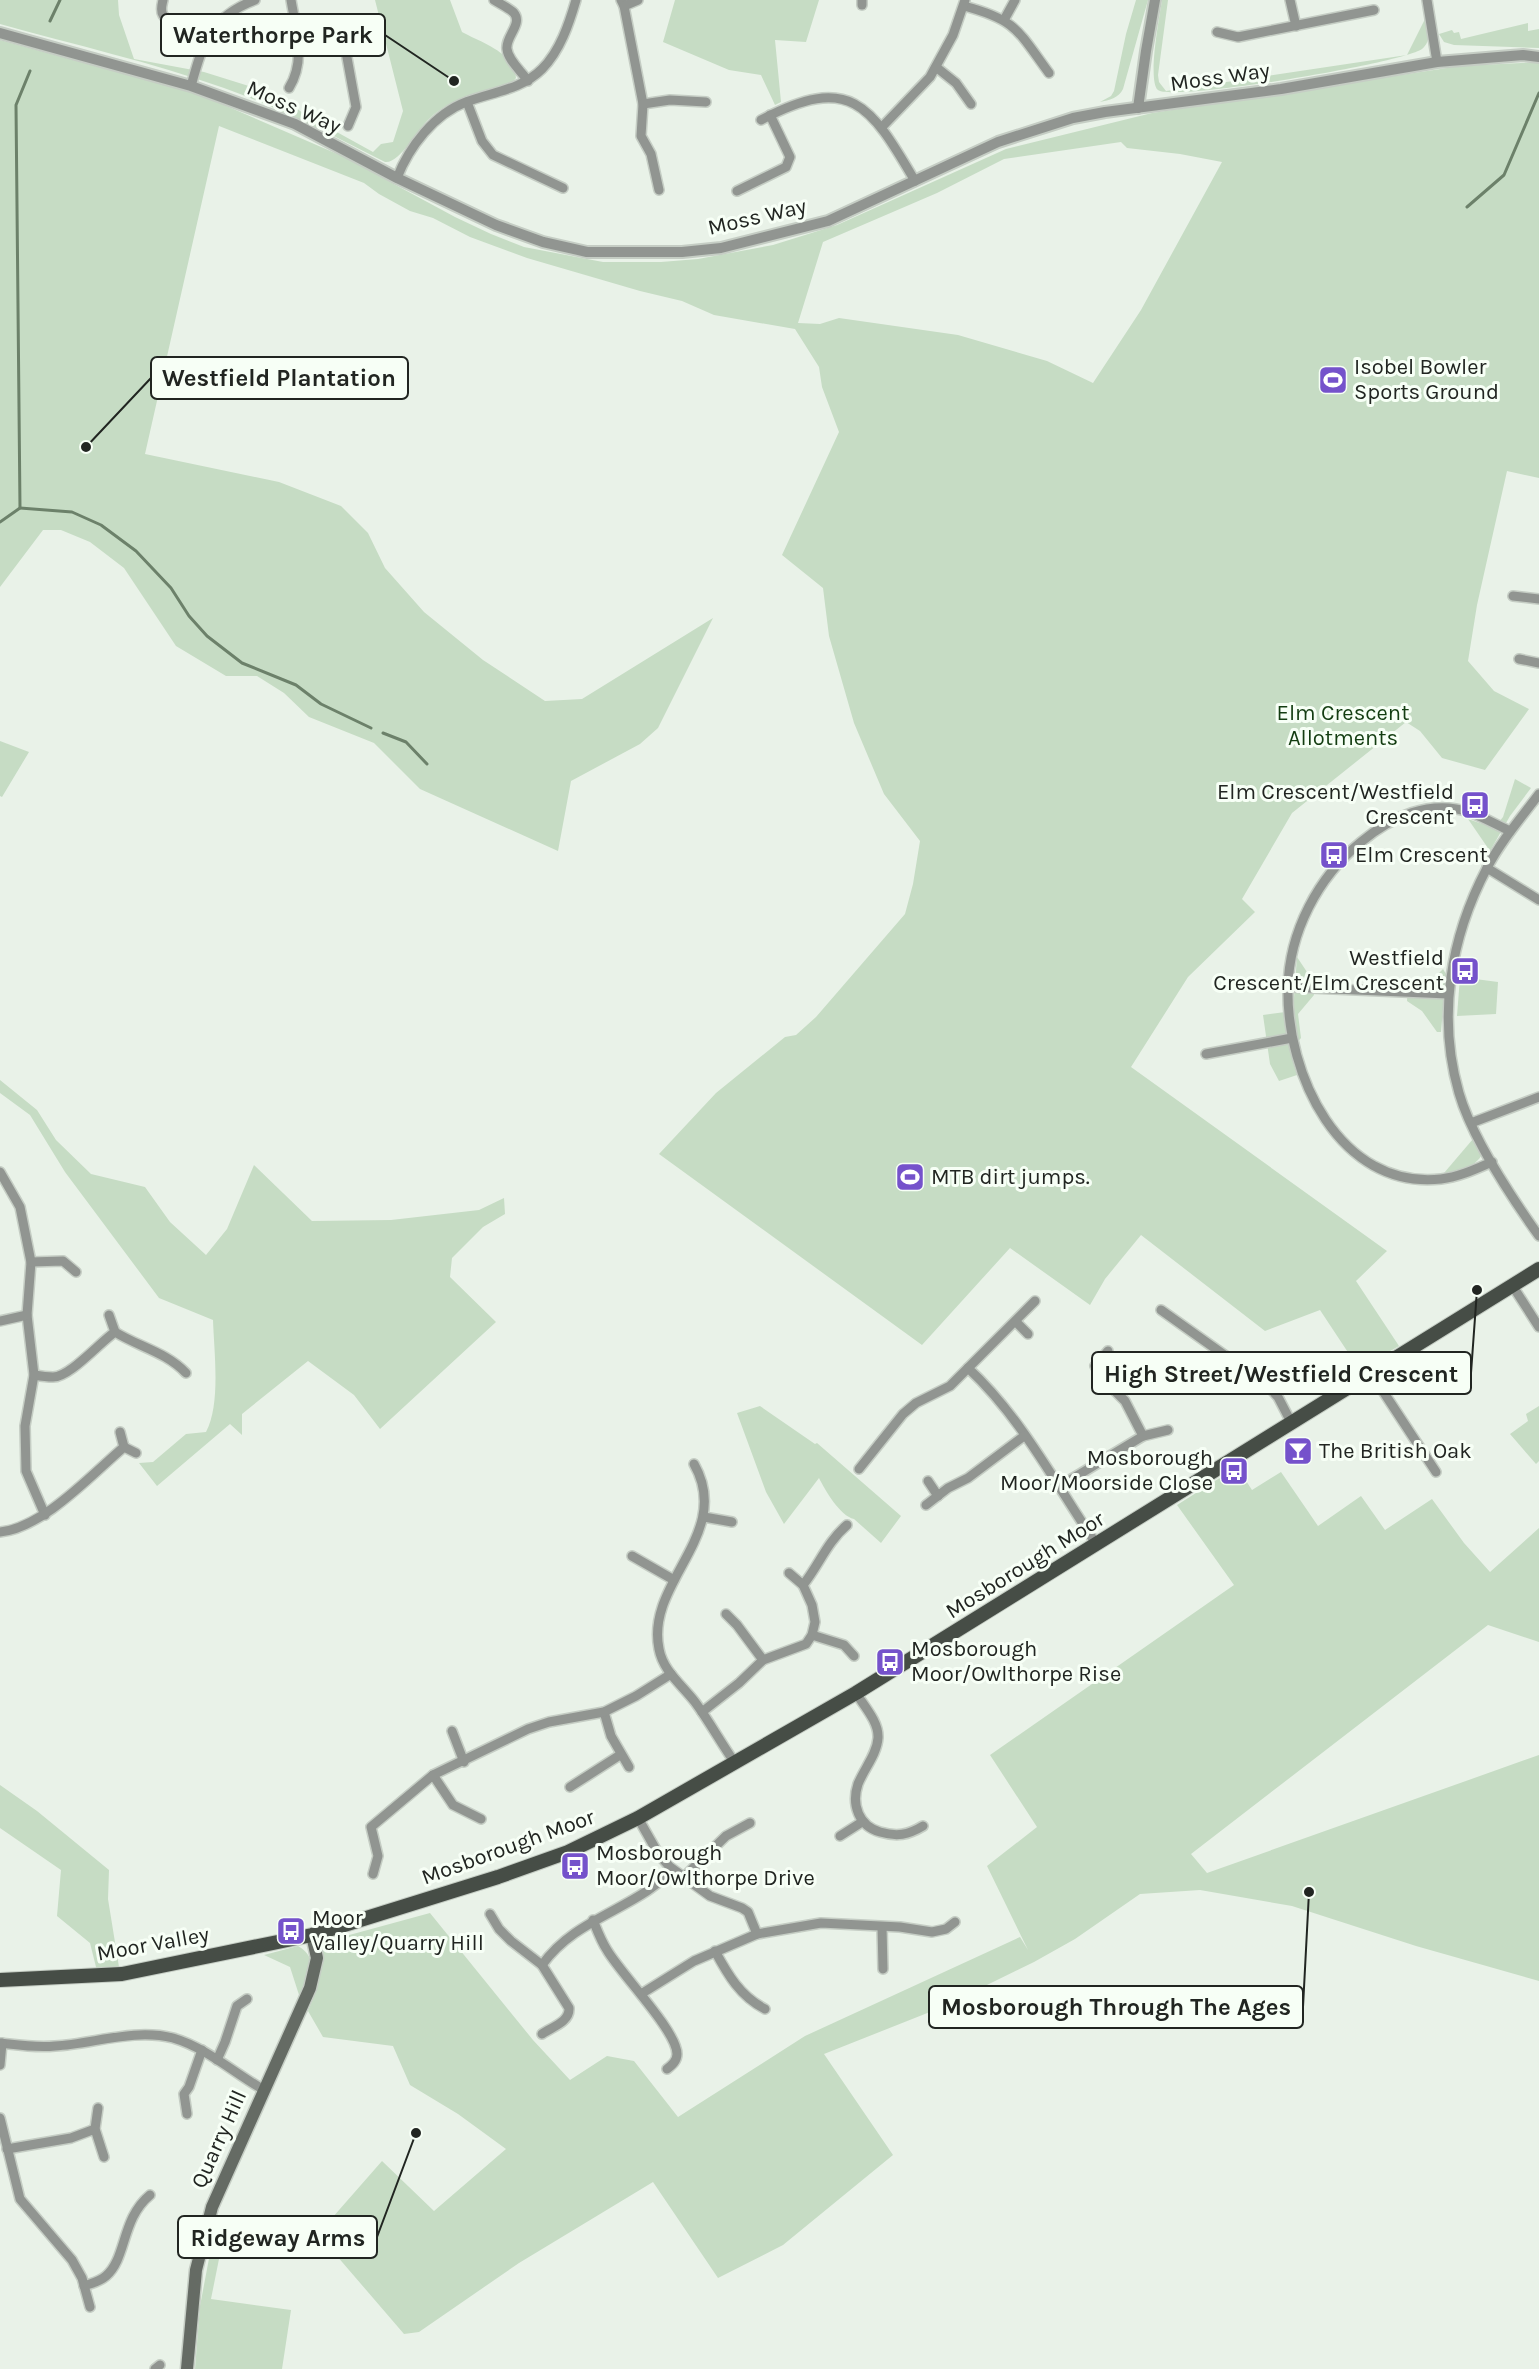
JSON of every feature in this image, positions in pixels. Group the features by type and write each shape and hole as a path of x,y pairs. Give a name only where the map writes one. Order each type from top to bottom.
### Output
{"main road":[{"name":"Mosborough Moor","path":"312,1935 403,1908 558,1855 638,1818 856,1693 1539,1269"},
{"name":"Moor Valley","path":"0,1980 122,1974 312,1935"},
{"name":"Quarry Hill","path":"187,2369 196,2270 206,2227 220,2187 310,1988 317,1958 312,1935"}],"street":[{"path":"163,0 164,17 178,25 208,35"},
{"path":"191,86 208,35 220,20 235,8 255,0"},
{"path":"289,88 299,66 291,0"},
{"path":"494,0 516,16 507,50 510,59 528,81"},
{"path":"397,178 420,139 434,121 449,110 467,102 528,81 550,60 566,30 576,0"},
{"path":"638,0 622,3 643,104 641,136 651,154 659,190"},
{"path":"1004,20 1015,0"},
{"path":"1138,108 1155,0"},
{"path":"1290,0 1296,26"},
{"path":"1427,0 1437,62"},
{"path":"882,127 922,88 953,35 965,3 1004,20 1019,32 1048,73"},
{"path":"1217,32 1238,37 1374,10"},
{"name":"Moss Way","path":"0,33 191,86 295,124 397,178 496,225 543,242 587,252 633,253 721,248 828,220 998,142 1072,118 1281,89 1437,62 1523,55 1539,57"},
{"path":"298,43 331,40 346,52 356,107 348,126"},
{"path":"936,67 956,83 971,104"},
{"path":"761,120 806,99 829,97 850,102 862,108 882,127 915,181"},
{"path":"643,104 670,100 706,102"},
{"path":"467,102 482,141 493,155 563,188"},
{"path":"737,191 786,167 789,163 790,157 770,115"},
{"path":"1513,596 1539,599"},
{"path":"1519,659 1539,663"},
{"path":"1539,794 1510,831 1486,868 1460,932 1448,994 1448,1032 1460,1094 1471,1123 1492,1162 1539,1236"},
{"path":"1492,1162 1474,1170 1441,1179 1406,1178 1378,1168 1351,1150 1319,1110 1308,1090 1292,1038 1288,987 1297,938 1313,898 1342,858 1370,834 1390,820 1411,812 1442,808 1467,812 1510,831"},
{"path":"1486,868 1539,900"},
{"path":"1288,987 1448,994"},
{"path":"1206,1054 1292,1038"},
{"path":"1471,1123 1539,1097"},
{"path":"0,1172 20,1207 31,1262 27,1315 34,1375 25,1426 26,1471 45,1515"},
{"path":"31,1262 63,1261 76,1272"},
{"path":"1512,1285 1539,1327"},
{"path":"859,1469 903,1414 916,1403 950,1386 1035,1301"},
{"path":"1161,1310 1268,1386 1278,1397 1291,1422"},
{"path":"0,1321 27,1315"},
{"path":"109,1315 115,1332 132,1343 156,1351 175,1362 186,1373"},
{"path":"1016,1322 1028,1334"},
{"path":"34,1375 56,1378 72,1371 97,1345 115,1332"},
{"path":"1108,1351 1095,1366 1104,1380 1125,1401 1143,1436"},
{"path":"968,1368 1001,1401 1060,1486 1097,1545"},
{"path":"1371,1373 1436,1472"},
{"path":"1060,1486 1143,1436 1168,1430"},
{"path":"120,1432 124,1447 136,1453"},
{"path":"926,1504 968,1478 1024,1436"},
{"path":"0,1532 25,1525 45,1515 124,1447"},
{"path":"694,1464 702,1483 704,1517 699,1534 659,1614 657,1635 659,1652 671,1674 702,1712 735,1763"},
{"path":"928,1481 938,1496"},
{"path":"704,1517 732,1522"},
{"path":"803,1585 816,1569 834,1536 847,1525"},
{"path":"632,1556 674,1580"},
{"path":"702,1712 764,1660 806,1644 812,1635 815,1622 812,1605 803,1585 789,1573"},
{"path":"726,1614 764,1660"},
{"path":"812,1635 844,1645 854,1656"},
{"path":"373,1874 378,1856 371,1827 433,1775 549,1722 604,1712 636,1696 671,1674"},
{"path":"856,1693 877,1728 878,1739 857,1787 858,1814 862,1822 871,1830 894,1836 911,1834 923,1826"},
{"path":"604,1712 611,1736 628,1767"},
{"path":"452,1731 464,1762"},
{"path":"570,1787 620,1755"},
{"path":"433,1775 453,1805 481,1819"},
{"path":"638,1818 659,1855 673,1871 710,1896 748,1912 758,1934"},
{"path":"840,1836 862,1822"},
{"path":"683,1878 726,1836 750,1823"},
{"path":"542,1965 564,1940 593,1920 647,1891 673,1871"},
{"path":"490,1914 511,1941 542,1965 570,2011 565,2020 542,2034"},
{"path":"593,1920 607,1952 641,1994 670,2036 678,2052 676,2060 667,2069"},
{"path":"641,1994 715,1951 758,1934 820,1923 900,1927 932,1932 946,1929 955,1922"},
{"path":"882,1927 883,1969"},
{"path":"715,1951 732,1982 755,2004 765,2009"},
{"path":"218,2060 237,2006 247,1999"},
{"path":"0,2065 1,2043 55,2046 111,2038 156,2036 186,2042 202,2050 264,2090"},
{"path":"187,2114 184,2094 189,2087 202,2050"},
{"path":"98,2108 95,2129 104,2157"},
{"path":"0,2118 20,2199 72,2260 84,2286 90,2307"},
{"path":"7,2149 70,2138 95,2129"},
{"path":"84,2286 97,2282 110,2272 129,2223 136,2210 150,2195"}],"green space":[{"path":"0,0 118,0 119,15 134,59 204,72 252,87 287,102 373,152 381,144 393,142 403,111 375,0 450,0 462,32 496,49 510,61 516,78 511,84 468,96 448,105 425,123 403,152 391,161 385,162 286,113 224,88 141,62 0,24"},
{"path":"675,0 819,0 806,42 775,40 781,102 775,105 761,75 729,70 663,42"},
{"path":"1136,0 1148,0 1123,89 1116,97 1100,102 1111,96 1114,91"},
{"path":"1162,0 1168,0 1158,75 1159,82 1166,91 1406,55 1334,71 1243,86 1203,91 1173,92 1158,90 1155,84 1154,61"},
{"path":"1425,19 1428,35 1425,46 1407,55"},
{"path":"1528,23 1528,31 1539,29 1539,48 1454,45 1444,42 1439,34 1452,30 1454,33 1459,32 1461,39"},
{"name":"Elm Crescent Allotments","path":"0,40 201,95 342,156 491,234 524,247 603,262 661,262 698,259 773,245 837,225 1006,149 1152,113 1460,66 1539,62 1539,478 1507,471 1477,605 1468,661 1494,691 1529,709 1485,770 1442,758 1420,731 1406,722 1292,813 1242,899 1255,912 1188,977 1131,1067 1387,1251 1356,1281 1399,1346 1359,1369 1320,1310 1265,1331 1141,1235 1105,1279 1090,1305 1010,1248 922,1345 659,1154 716,1093 785,1037 796,1035 816,1017 905,914 913,884 920,841 884,794 854,723 829,636 823,588 782,555 839,432 822,387 819,367 795,329 714,315 682,301 527,258 470,237 433,218 410,211 364,183 219,126 145,454 279,482 341,506 368,533 385,568 424,612 483,660 545,701 582,699 713,618 658,728 640,744 571,781 558,851 420,789 374,743 309,717 284,693 257,676 226,676 176,646 124,568 90,542 61,530 43,530 0,587","holes":["1121,142 1127,148 1222,162 1141,310 1093,383 1047,361 958,335 839,318 820,324 798,323 823,242 937,193 1004,159"]},
{"path":"0,741 29,752 2,797 0,796"},
{"path":"1515,779 1531,788 1510,816 1490,851 1468,819 1494,828 1503,817"},
{"path":"1297,957 1313,981 1314,995 1298,1014 1301,1038 1290,1051 1297,1075 1279,1081 1270,1064 1263,1015 1293,1011"},
{"path":"1443,969 1446,974 1441,1032 1437,1032 1422,1011 1407,1001 1408,986 1428,984"},
{"path":"1460,977 1498,982 1496,1014 1457,1016"},
{"path":"0,1080 37,1110 56,1140 91,1174 145,1187 170,1222 206,1255 227,1229 254,1165 312,1221 391,1220 479,1210 504,1198 505,1214 483,1227 452,1258 450,1277 496,1322 380,1429 354,1395 308,1361 242,1414 242,1435 230,1424 157,1486 139,1463 153,1462 186,1434 206,1432 211,1420 216,1378 213,1320 159,1298 65,1172 30,1115 0,1093"},
{"path":"1473,1139 1481,1156 1478,1160 1465,1168 1444,1173"},
{"path":"760,1406 815,1444 817,1443 901,1516 881,1543 838,1508 819,1478 784,1524 766,1492 737,1413"},
{"path":"1539,1406 1539,1461 1536,1464 1510,1434 1528,1421 1526,1414"},
{"path":"1237,1467 1252,1490 1281,1472 1318,1526 1361,1496 1385,1530 1432,1499 1464,1543 1490,1572 1539,1528 1539,1642 1488,1625 1191,1854 1207,1873 1539,1755 1539,1981 1416,1946 1292,1906 1200,1890 1140,1894 1075,1939 1034,1962 940,2008 824,2054 893,2155 783,2245 718,2278 653,2182 519,2263 419,2332 404,2334 318,2234 382,2161 434,2211 506,2149 458,2114 410,2085 393,2046 323,2037 308,2011 319,1978 320,1943 430,1913 533,2040 570,2080 607,2056 634,2061 678,2117 805,2036 1020,1937 1028,1950 987,1866 1037,1827 990,1755 1234,1585 1177,1505"},
{"path":"0,1785 37,1811 109,1870 108,1899 119,1967 97,1971 90,1943 57,1916 61,1870 0,1828"},
{"path":"298,1946 305,1951 311,1963 309,1977 300,1998 290,1967 264,1955"},
{"path":"215,2227 230,2236 219,2259 211,2299 291,2310 282,2369 195,2369 200,2306"}],"waterway":[{"path":"50,21 60,0"},
{"path":"0,522 20,508 16,105 30,71"},
{"path":"1467,207 1504,175 1539,93"},
{"path":"20,508 72,512 101,525 136,551 171,588 189,616 207,636 242,663 296,685 321,704 371,728"},
{"path":"383,733 406,742 427,764"}],"place":[{"name":"Waterthorpe Park","path":"454,81"},
{"name":"Isobel Bowler Sports Ground","path":"1333,380"},
{"name":"Westfield Plantation","path":"86,447"},
{"name":"Elm Crescent/Westfield Crescent","path":"1475,805"},
{"name":"Elm Crescent","path":"1334,855"},
{"name":"Westfield Crescent/Elm Crescent","path":"1465,971"},
{"name":"MTB dirt jumps.","path":"910,1177"},
{"name":"High Street/Westfield Crescent","path":"1477,1290"},
{"name":"The British Oak","path":"1298,1451"},
{"name":"Mosborough Moor/Moorside Close","path":"1234,1471"},
{"name":"Mosborough Moor/Owlthorpe Rise","path":"890,1662"},
{"name":"Mosborough Moor/Owlthorpe Drive","path":"575,1866"},
{"name":"Mosborough Through The Ages","path":"1309,1892"},
{"name":"Moor Valley/Quarry Hill","path":"291,1931"},
{"name":"Ridgeway Arms","path":"416,2133"}]}
